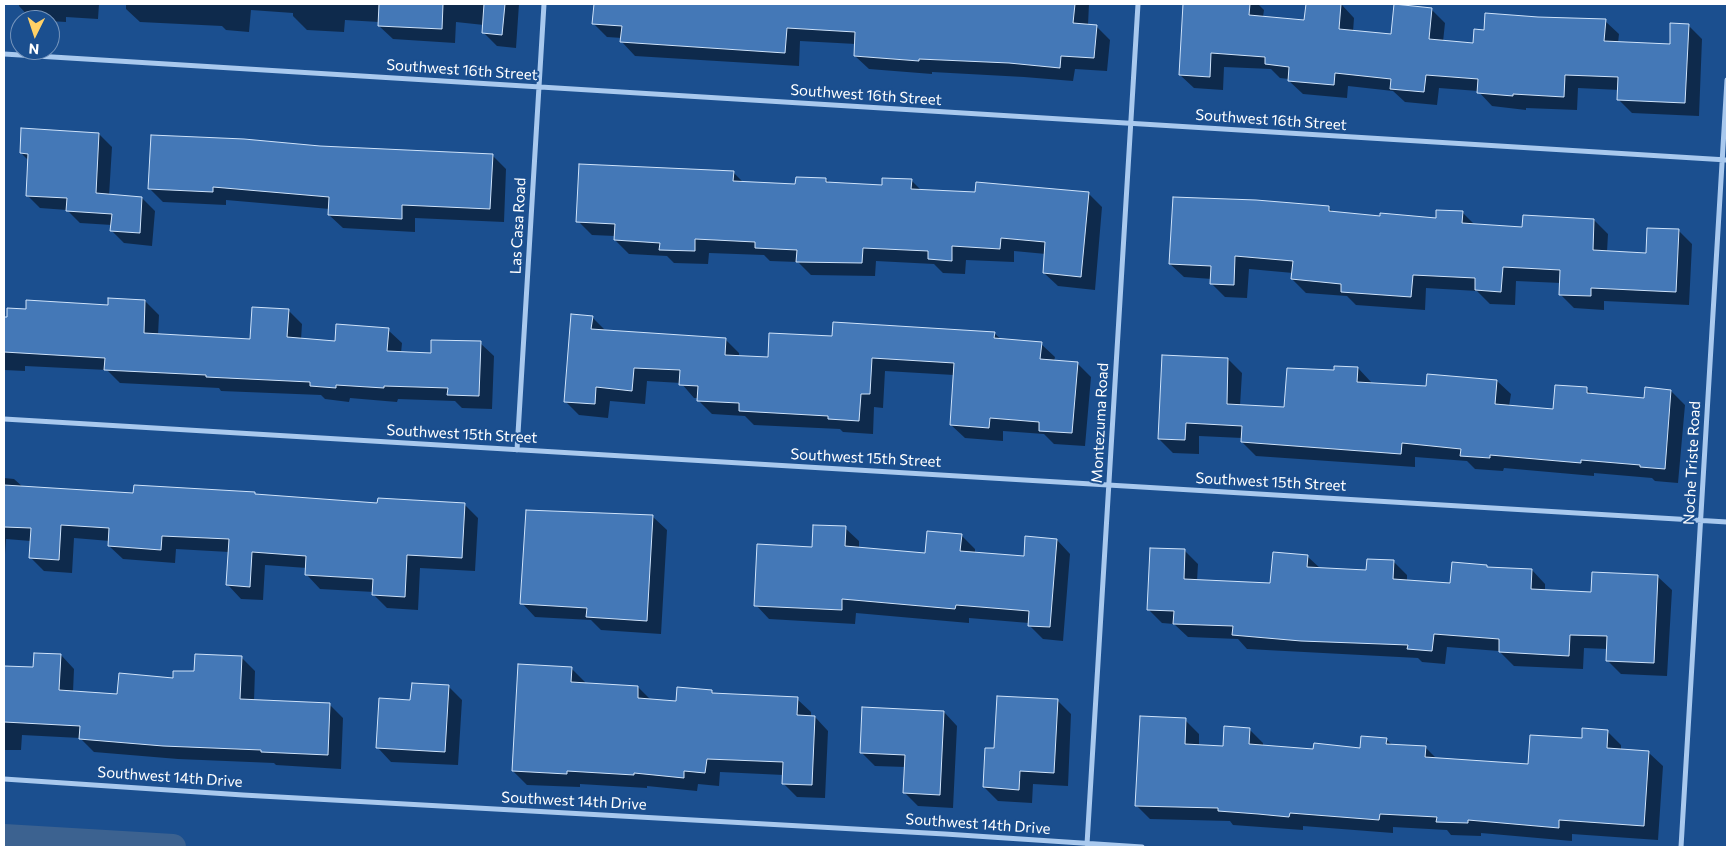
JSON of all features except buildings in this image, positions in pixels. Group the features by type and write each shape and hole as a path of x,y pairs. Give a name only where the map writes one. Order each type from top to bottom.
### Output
{"street":[{"name":"Las Casa Road","path":"517,450 544,4"},
{"name":"Montezuma Road","path":"1087,844 1138,4"},
{"name":"Southwest 16th Street","path":"4,54 1725,160"},
{"name":"Noche Triste Road","path":"1681,847 1725,160 1727,80"},
{"name":"Southwest 15th Street","path":"4,419 1727,522"},
{"name":"Southwest 14th Drive","path":"4,779 1142,847"}],"waterway":[{"path":"4,837 173,847"}]}
